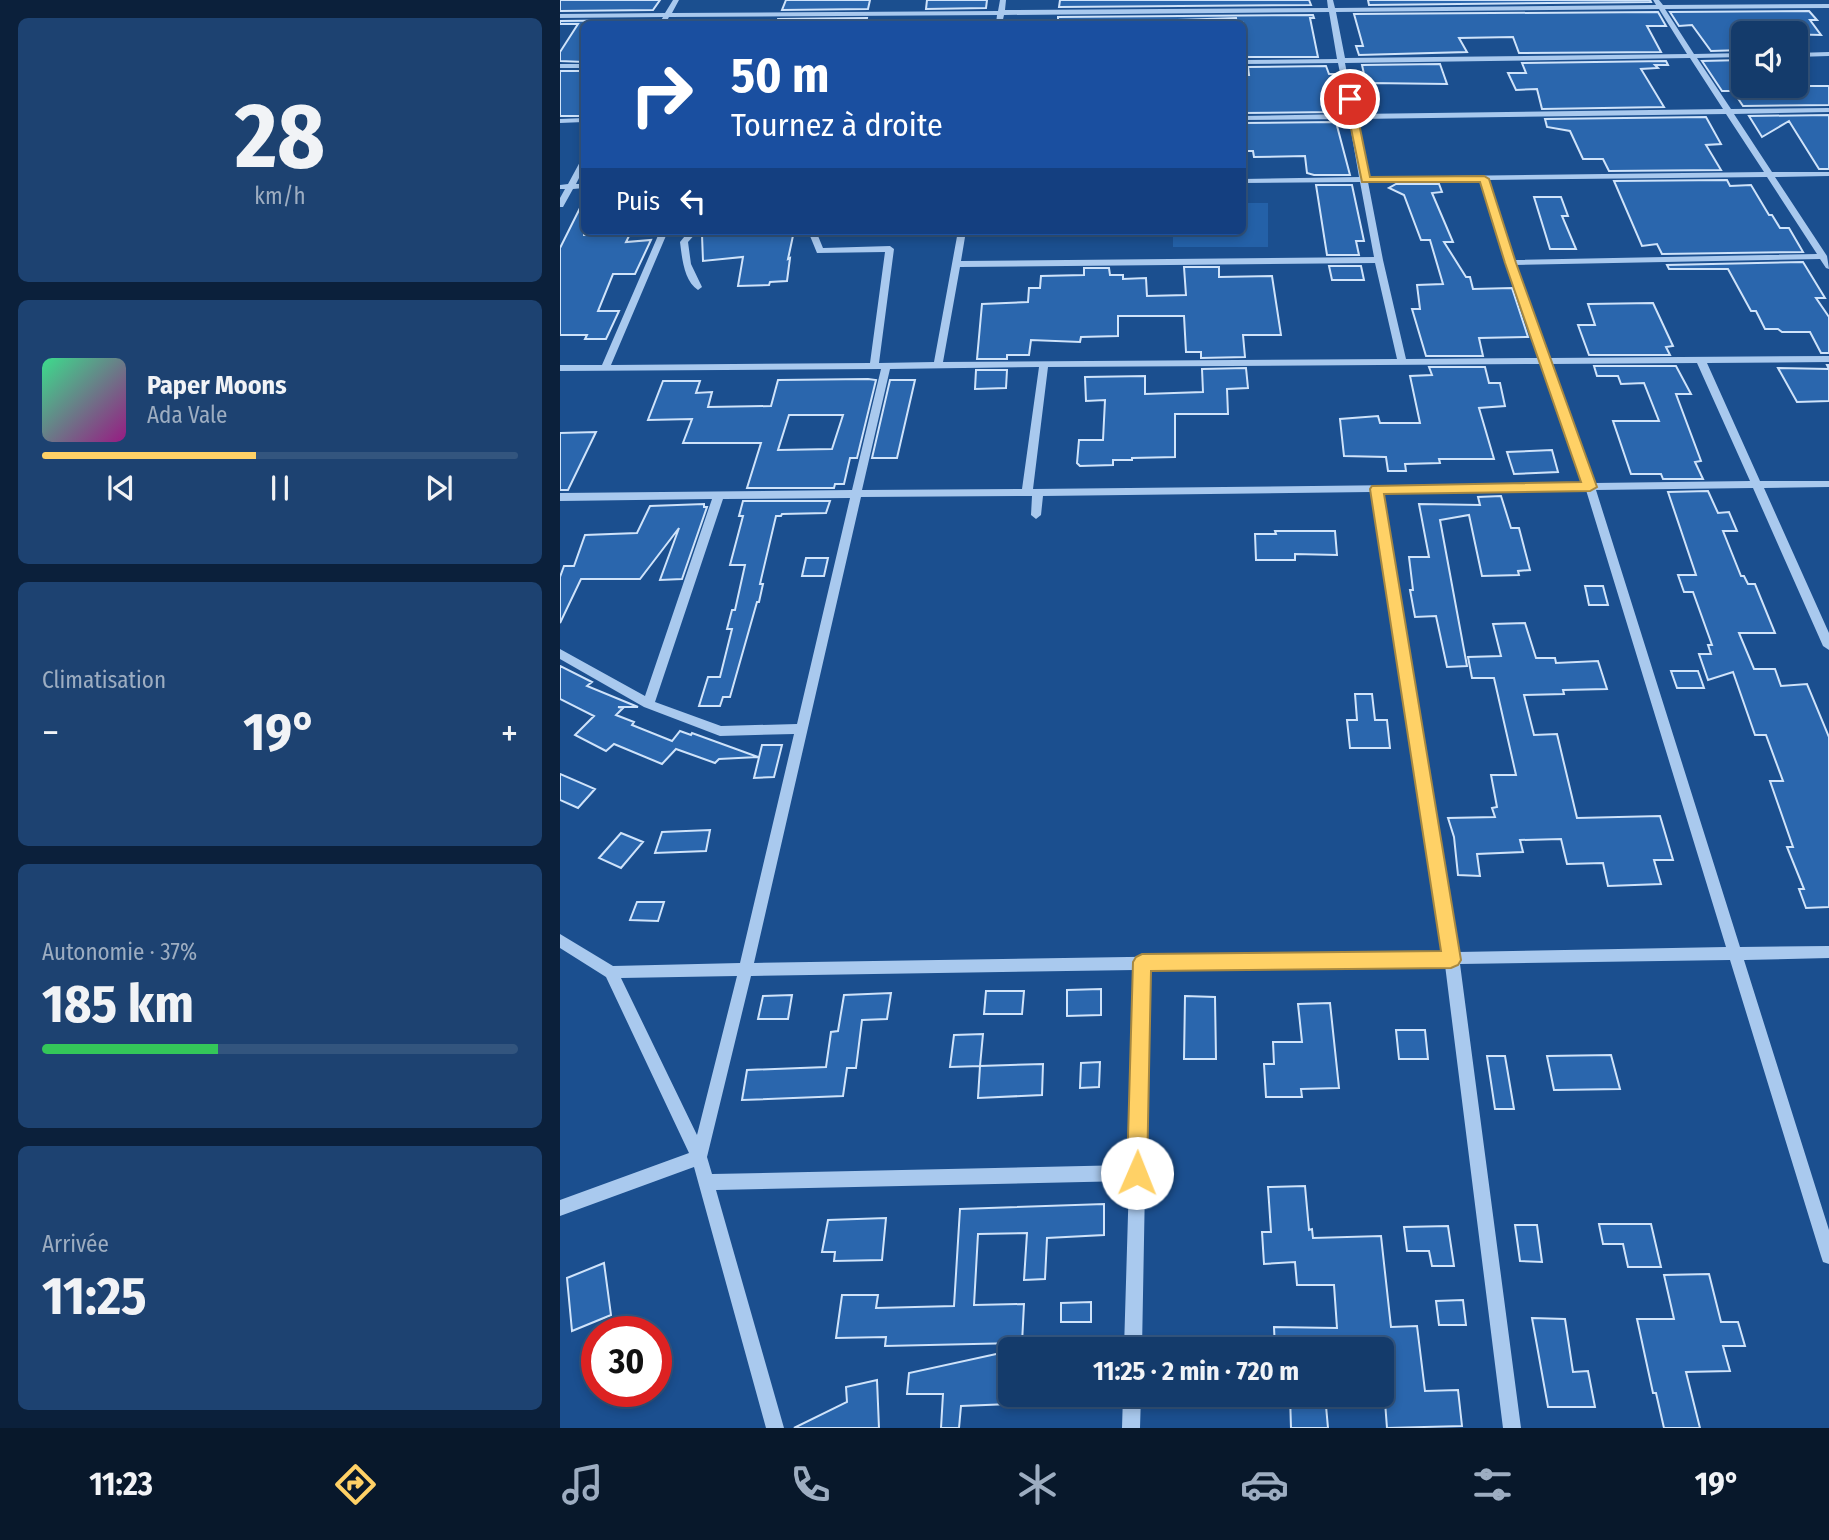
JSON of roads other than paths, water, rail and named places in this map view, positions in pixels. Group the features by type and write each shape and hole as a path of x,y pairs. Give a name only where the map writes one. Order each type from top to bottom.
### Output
{"street":[{"path":"665,21 676,0"},
{"path":"1000,21 1003,0"},
{"path":"1331,0 1379,260 1402,362"},
{"path":"1656,0 1772,175 1829,267"},
{"path":"560,16 1829,6"},
{"path":"1808,55 1829,54"},
{"path":"1246,62 1731,55"},
{"path":"560,66 581,66"},
{"path":"1246,118 1829,110"},
{"path":"560,121 581,120"},
{"path":"560,205 581,167"},
{"path":"1246,181 1829,174"},
{"path":"1484,179 1510,263 1590,487 1829,1256"},
{"path":"560,187 581,186"},
{"path":"606,368 662,235"},
{"path":"690,235 684,242 687,264 698,287"},
{"path":"699,1157 858,493 880,366 890,249 820,251 814,235"},
{"path":"937,365 961,235"},
{"path":"1510,263 1823,257"},
{"path":"956,264 1379,260"},
{"path":"560,368 1829,359"},
{"path":"1701,360 1829,646"},
{"path":"1036,515 1032,493 1044,365"},
{"path":"560,497 1829,484"},
{"path":"1376,489 1451,960 1512,1428"},
{"path":"648,704 719,495"},
{"path":"560,653 648,704 720,731 800,729"},
{"path":"560,940 611,972 699,1157 775,1428"},
{"path":"611,972 1829,952"},
{"path":"1133,1337 1142,962"},
{"path":"560,1208 699,1157"},
{"path":"706,1182 1137,1173"},
{"path":"1813,1206 1829,1224"},
{"path":"1131,1428 1132,1407"}]}
